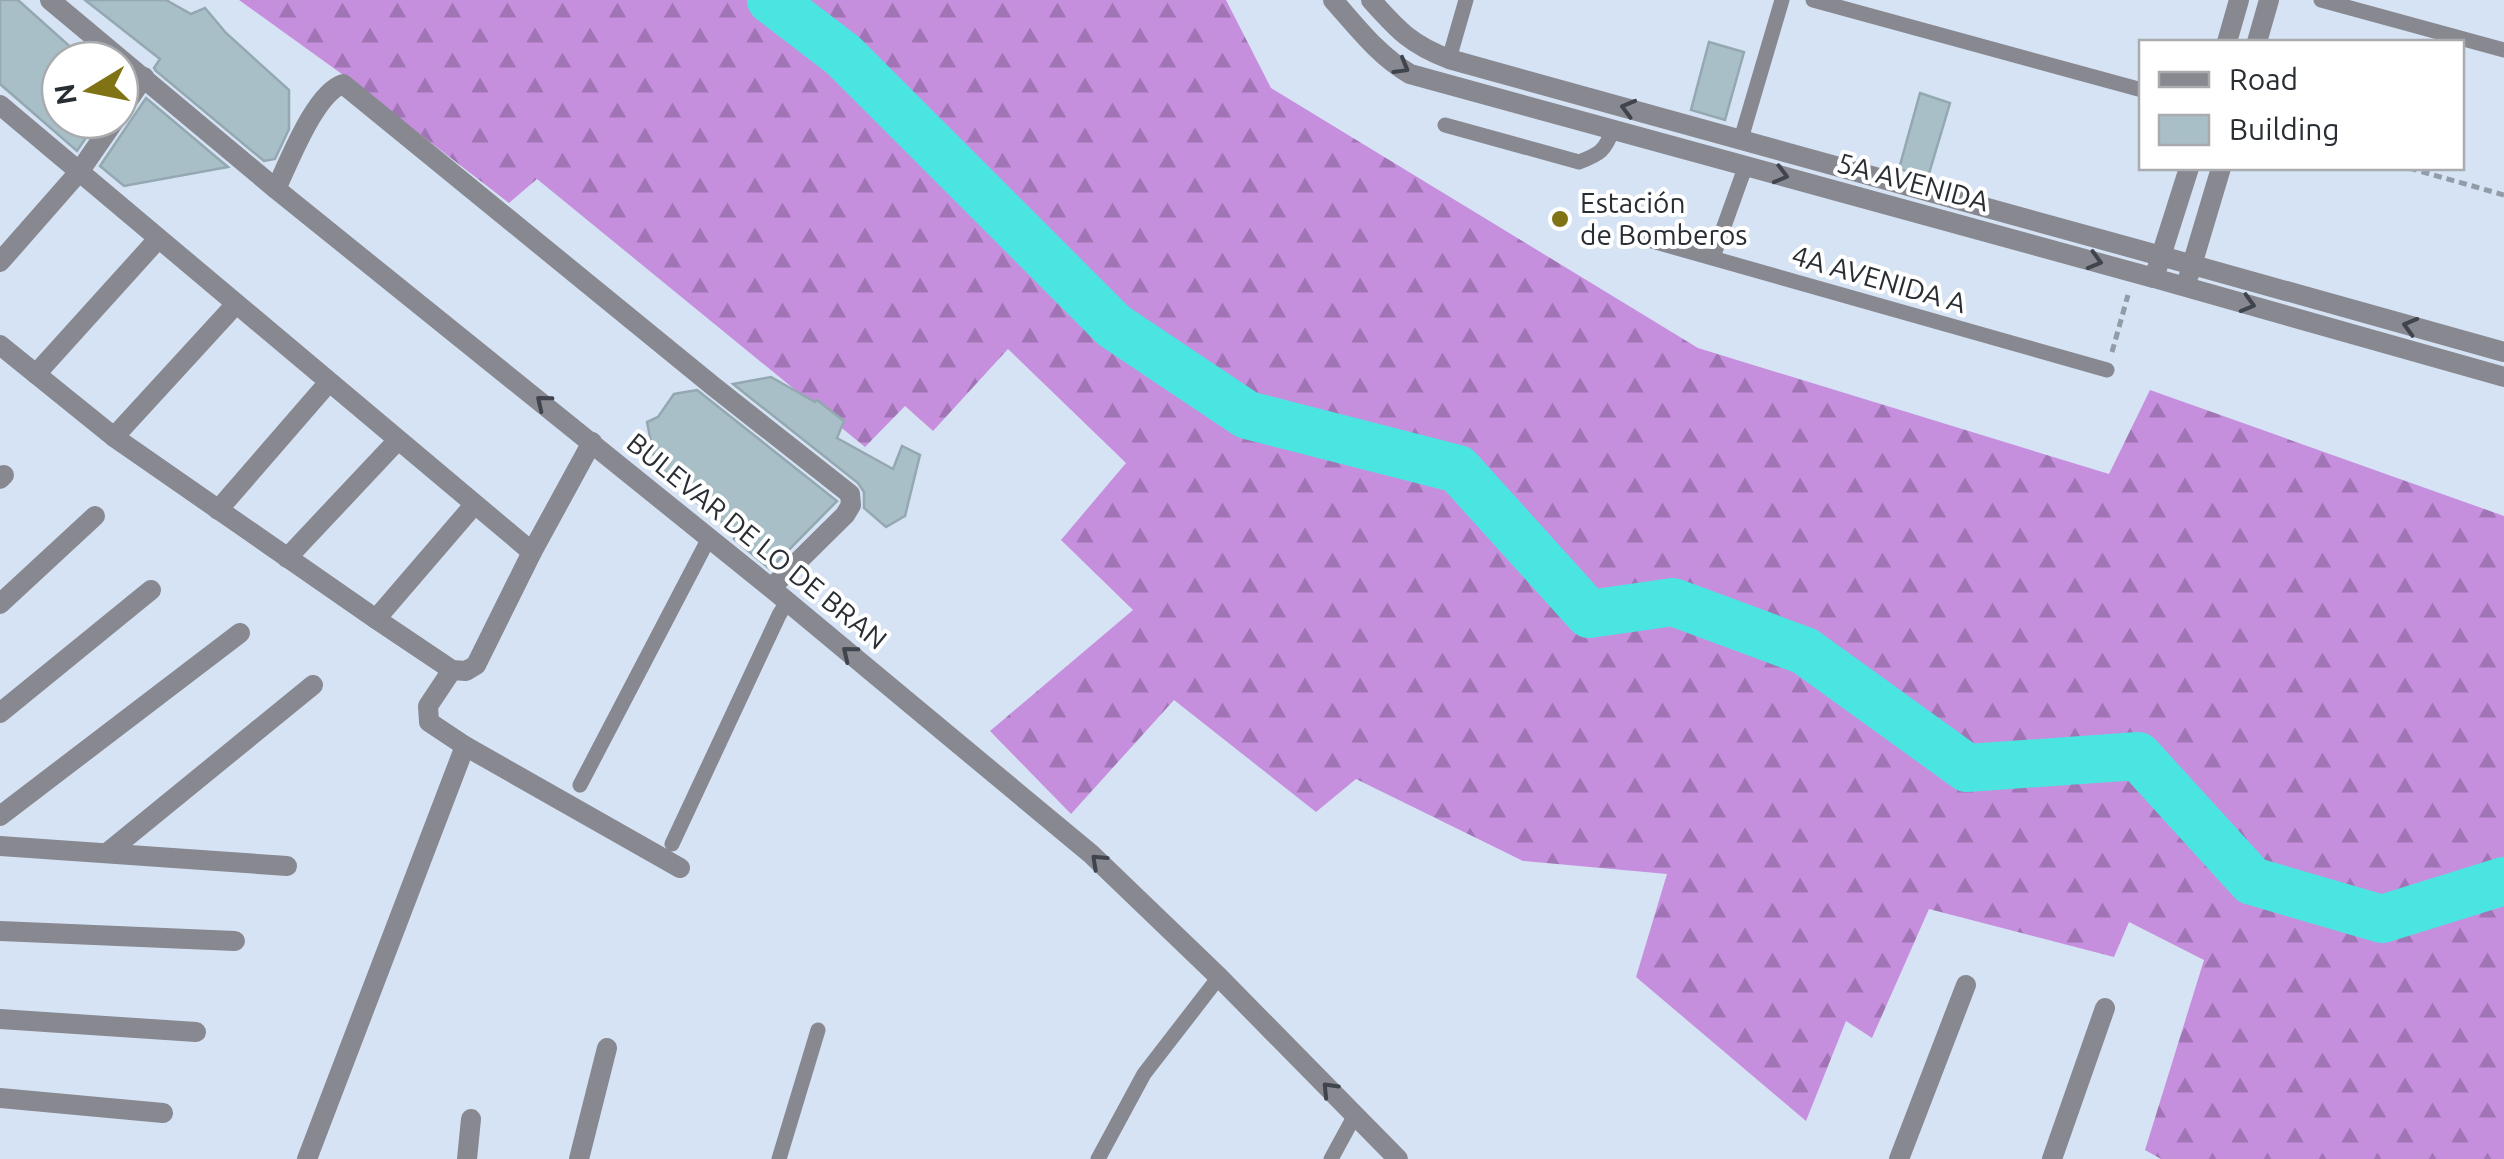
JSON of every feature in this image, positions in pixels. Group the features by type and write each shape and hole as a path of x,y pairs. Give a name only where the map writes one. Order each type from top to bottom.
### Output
{"street":[{"name":"BULEVAR DE LO DE BRAN","path":"50,0 1091,854 1398,1159"},
{"name":"5A AVENIDA","path":"1332,0 1379,52 1410,74 2504,377"},
{"name":"5A AVENIDA","path":"1371,0 1411,41 1449,59 2504,352"},
{"path":"2228,40 2239,0"},
{"path":"2258,40 2269,0"},
{"path":"140,83 144,77"},
{"path":"276,189 320,100 333,87 343,84 850,494 852,505 845,515 779,595"},
{"path":"0,105 532,552"},
{"path":"1684,148 1691,126"},
{"path":"0,262 80,172 102,140"},
{"path":"2144,275 2161,256 2189,170"},
{"path":"2185,286 2220,170"},
{"path":"36,374 158,239"},
{"path":"114,437 236,304"},
{"path":"0,344 114,437 452,670 466,671 476,665 592,442"},
{"path":"218,510 328,382"},
{"path":"288,558 398,440"},
{"path":"376,619 474,505"},
{"path":"0,604 95,516"},
{"path":"0,713 151,590"},
{"path":"0,816 240,633"},
{"path":"452,670 428,706 429,722 680,868"},
{"path":"107,852 313,686"},
{"path":"307,1159 465,746"},
{"path":"0,846 287,866"},
{"path":"0,930 235,940"},
{"path":"1898,1159 1966,985"},
{"path":"2052,1159 2105,1008"},
{"path":"0,1019 196,1032"},
{"path":"580,1159 607,1048"},
{"path":"0,1098 163,1112"},
{"path":"467,1159 471,1119"}],"lane":[{"path":"1449,59 1466,0"},
{"path":"1741,140 1782,0"},
{"path":"1813,0 2139,89"},
{"path":"2321,0 2504,50"},
{"path":"1445,125 1579,162 1599,154 1613,129"},
{"path":"1713,258 1746,165"},
{"name":"4A AVENIDA A","path":"1638,237 2106,370"},
{"path":"580,785 709,538"},
{"path":"672,844 779,614 779,595"},
{"path":"1098,1159 1144,1074 1219,977"},
{"path":"779,1159 818,1030"},
{"path":"1331,1159 1355,1115"}],"path":[{"path":"2416,170 2504,195"},
{"path":"2106,370 2144,275"}],"green space":[{"path":"239,0 1226,0 1271,88 1698,348 2109,474 2150,390 2504,516 2504,1159 2161,1159 2145,1150 2204,960 2129,922 2114,957 1929,909 1872,1038 1846,1021 1806,1121 1636,977 1667,874 1523,861 1356,779 1316,812 1174,700 1071,814 990,731 1133,610 1061,540 1126,463 1008,349 933,431 905,406 865,447 537,179 509,203"}],"building":[{"path":"0,0 18,0 63,40 40,40 40,119 0,84"},
{"path":"85,0 166,0 191,14 205,8 226,33 289,90 289,129 275,159 264,161 156,71 160,59"},
{"path":"1709,42 1744,52 1725,120 1691,110"},
{"path":"1920,93 1950,103 1928,177 1899,169"},
{"path":"146,98 228,167 124,186 100,166 118,140 140,140 140,107"},
{"path":"64,140 84,140 77,151"},
{"path":"771,377 817,400 844,421 837,438 893,469 902,446 920,455 905,516 886,527 864,508 864,492 858,483 733,384"},
{"path":"697,390 837,501 770,569 734,539 737,534 696,502 655,462 647,422 658,417 674,394"}],"waterway":[{"path":"771,0 843,55 1114,326 1247,415 1458,469 1589,614 1673,602 1805,651 1967,768 2138,756 2252,881 2382,919 2504,881"}],"place":[{"name":"Estación de Bomberos","path":"1560,219"}]}
